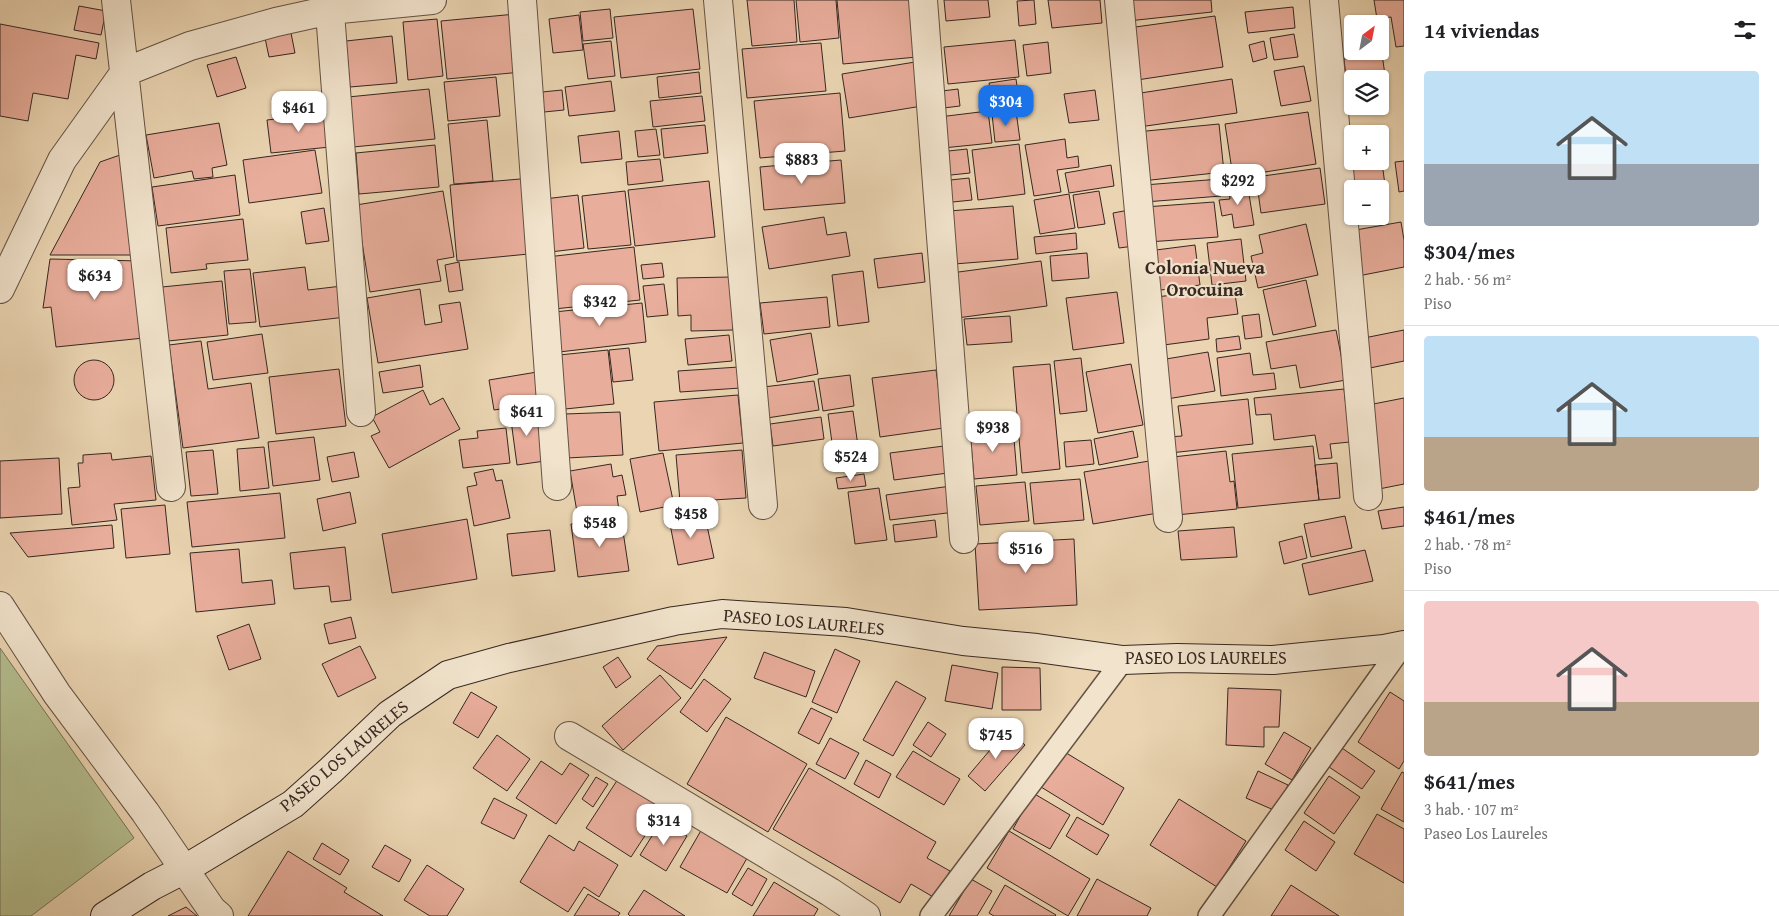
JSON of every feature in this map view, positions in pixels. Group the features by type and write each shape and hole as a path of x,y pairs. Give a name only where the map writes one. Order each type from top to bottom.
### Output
{"street":[{"path":"116,0 171,487"},
{"path":"0,289 62,160 125,72 190,46 330,5 432,0"},
{"path":"522,0 557,486"},
{"path":"718,0 763,505"},
{"path":"923,0 964,539"},
{"path":"1120,0 1168,518"},
{"path":"1324,0 1368,496"},
{"path":"330,5 361,412"},
{"path":"0,606 57,694 145,812 212,910 219,916"},
{"name":"PASEO LOS LAURELES","path":"105,916 152,886 185,869 293,804 390,714 448,675 509,658 674,621 722,614 846,622 963,641 1037,648 1123,660 1177,658 1273,660 1403,645"},
{"path":"569,736 830,892 866,916"}],"lane":[{"path":"1209,916 1403,645"},
{"path":"931,916 1123,660"}],"green space":[{"path":"0,648 134,838 31,916 0,916"}],"building":[{"path":"747,0 794,0 797,42 752,46"},
{"path":"796,0 836,0 839,38 800,42"},
{"path":"837,0 911,0 917,57 843,64"},
{"path":"944,0 988,0 990,17 946,21"},
{"path":"1034,0 1036,24 1019,26 1017,1"},
{"path":"1048,0 1100,0 1102,23 1052,28"},
{"path":"1126,0 1211,0 1212,12 1128,21"},
{"path":"1374,0 1404,0 1404,46 1396,47 1391,17 1389,17 1389,15 1376,15"},
{"path":"79,6 106,11 101,35 74,30"},
{"path":"1293,7 1295,28 1248,33 1245,12"},
{"path":"610,9 613,38 583,41 580,12"},
{"path":"693,9 700,69 621,78 614,17"},
{"path":"516,14 522,72 447,79 441,21"},
{"path":"579,15 583,50 553,53 549,19"},
{"path":"1215,16 1223,67 1137,80 1128,28"},
{"path":"437,19 443,76 408,80 403,22"},
{"path":"0,24 99,43 96,59 76,55 68,99 33,93 28,121 0,116"},
{"path":"291,33 295,53 269,57 265,38"},
{"path":"1294,34 1298,57 1274,60 1270,38"},
{"path":"392,36 397,83 350,87 346,41"},
{"path":"1015,40 1019,77 948,84 944,47"},
{"path":"611,41 615,76 588,79 583,44"},
{"path":"1264,41 1267,58 1253,62 1249,45"},
{"path":"1048,42 1051,73 1027,76 1023,45"},
{"path":"821,43 826,91 747,98 742,49"},
{"path":"236,57 246,88 217,97 207,65"},
{"path":"1344,60 1383,60 1384,70 1345,70"},
{"path":"915,62 922,106 849,118 842,74"},
{"path":"1304,66 1311,101 1281,106 1274,71"},
{"path":"699,72 701,93 659,98 657,77"},
{"path":"496,77 500,116 448,121 444,82"},
{"path":"1016,79 1020,107 994,111 989,83"},
{"path":"1232,79 1237,113 1139,127 1134,94"},
{"path":"611,81 615,111 569,116 565,87"},
{"path":"1344,88 1344,113 1338,114 1336,89"},
{"path":"429,89 435,139 353,147 348,97"},
{"path":"958,89 960,106 935,109 934,92"},
{"path":"562,90 564,110 544,112 542,92"},
{"path":"1095,90 1099,120 1069,123 1064,94"},
{"path":"840,93 845,151 760,158 754,101"},
{"path":"702,96 705,121 653,127 650,101"},
{"path":"988,111 992,143 943,148 939,117"},
{"path":"1016,111 1020,140 995,142 992,114"},
{"path":"1308,112 1316,164 1233,177 1225,124"},
{"path":"326,113 330,147 271,153 267,120"},
{"path":"487,120 493,181 454,184 448,124"},
{"path":"219,123 227,165 212,168 213,177 194,179 192,171 154,178 146,135"},
{"path":"1219,124 1224,172 1142,181 1136,132"},
{"path":"705,125 708,153 664,158 661,129"},
{"path":"656,129 660,155 638,157 635,131"},
{"path":"619,131 622,159 581,163 578,136"},
{"path":"1065,139 1067,158 1078,156 1079,167 1057,170 1061,192 1034,196 1025,145"},
{"path":"1019,144 1025,194 978,200 972,150"},
{"path":"435,145 439,187 359,194 356,153"},
{"path":"967,149 970,173 941,176 939,152"},
{"path":"315,150 322,193 249,203 243,160"},
{"path":"120,155 133,255 50,255 100,162"},
{"path":"660,159 663,181 628,185 626,162"},
{"path":"841,160 845,203 764,210 760,167"},
{"path":"1404,161 1404,191 1399,192 1395,162"},
{"path":"1111,165 1114,186 1069,193 1065,173"},
{"path":"1320,168 1325,204 1261,213 1256,177"},
{"path":"1343,168 1344,170 1383,170 1384,180 1348,180"},
{"path":"235,175 240,215 158,226 152,187"},
{"path":"532,178 539,253 457,261 450,185"},
{"path":"969,178 972,200 943,203 941,181"},
{"path":"1220,179 1221,196 1145,202 1144,185"},
{"path":"709,181 715,237 635,246 628,190"},
{"path":"1247,182 1254,225 1234,228 1232,214 1222,216 1219,200 1230,199 1228,185"},
{"path":"443,191 454,257 437,260 441,281 370,292 356,205"},
{"path":"625,191 631,245 588,249 582,196"},
{"path":"1099,191 1105,224 1078,228 1073,195"},
{"path":"1069,194 1075,228 1040,234 1034,200"},
{"path":"578,195 584,248 550,252 544,199"},
{"path":"1214,202 1218,237 1148,242 1145,207"},
{"path":"1013,206 1018,259 954,264 949,211"},
{"path":"324,208 329,241 306,244 301,212"},
{"path":"1129,210 1134,246 1119,248 1113,213"},
{"path":"824,217 827,235 846,232 850,256 769,269 762,227"},
{"path":"243,219 248,260 206,264 207,269 171,273 166,228"},
{"path":"1401,222 1404,240 1404,267 1358,276 1350,231"},
{"path":"1306,224 1318,275 1258,288 1251,256 1263,253 1259,235"},
{"path":"1076,233 1077,249 1036,254 1034,237"},
{"path":"1241,239 1246,281 1212,285 1207,243"},
{"path":"1195,245 1200,285 1153,291 1148,251"},
{"path":"634,247 640,300 554,309 547,257"},
{"path":"922,253 925,282 878,288 874,259"},
{"path":"1087,253 1089,278 1052,281 1050,256"},
{"path":"50,259 141,261 144,338 56,347 51,307 43,308"},
{"path":"1041,261 1047,306 957,318 951,273"},
{"path":"459,262 463,290 449,292 445,265"},
{"path":"662,263 664,277 643,279 641,265"},
{"path":"305,267 308,290 342,286 346,317 260,327 253,273"},
{"path":"250,269 256,322 229,324 224,271"},
{"path":"863,271 869,322 838,326 832,275"},
{"path":"732,277 733,330 691,331 691,315 678,316 677,278"},
{"path":"1306,280 1316,326 1273,335 1263,290"},
{"path":"222,281 228,335 168,341 162,287"},
{"path":"664,284 668,315 647,317 643,286"},
{"path":"1234,287 1238,314 1207,318 1209,339 1156,346 1149,298"},
{"path":"420,289 425,325 442,322 439,305 460,302 468,349 378,363 367,298"},
{"path":"1117,292 1124,343 1073,350 1066,298"},
{"path":"827,297 830,327 764,334 760,303"},
{"path":"642,303 646,342 559,352 554,312"},
{"path":"1259,314 1262,337 1245,339 1242,316"},
{"path":"1010,316 1012,342 967,345 964,319"},
{"path":"1336,330 1346,380 1300,388 1296,365 1271,369 1266,342"},
{"path":"1404,330 1404,361 1365,369 1359,339"},
{"path":"811,333 818,374 777,382 770,340"},
{"path":"262,334 268,373 213,380 207,342"},
{"path":"729,335 732,361 688,365 685,339"},
{"path":"1239,336 1241,349 1217,352 1216,339"},
{"path":"201,341 208,389 251,383 259,438 183,448 169,345"},
{"path":"629,348 633,380 613,382 609,350"},
{"path":"608,350 614,404 565,409 559,355"},
{"path":"1208,352 1215,391 1167,399 1160,360"},
{"path":"1250,353 1253,375 1274,373 1276,389 1221,396 1217,358"},
{"path":"1081,358 1087,411 1060,414 1054,361"},
{"path":"98,360 105,363 111,369 114,380 113,388 105,397 98,400 90,400 83,397 75,388 74,376 77,369 86,361"},
{"path":"1050,364 1060,469 1022,473 1013,367"},
{"path":"1131,364 1143,425 1098,433 1086,372"},
{"path":"420,365 423,387 383,393 379,372"},
{"path":"739,367 741,388 680,392 678,371"},
{"path":"339,369 346,426 276,434 269,377"},
{"path":"936,370 944,428 880,437 872,378"},
{"path":"537,372 542,403 494,410 489,380"},
{"path":"850,375 854,406 823,411 818,379"},
{"path":"814,381 819,410 767,418 763,387"},
{"path":"1344,389 1350,442 1330,444 1332,458 1319,459 1315,435 1274,440 1271,414 1256,415 1254,398"},
{"path":"423,390 430,405 443,398 460,429 389,468 371,436 380,432 372,417"},
{"path":"738,395 743,443 659,451 654,402"},
{"path":"1404,398 1404,484 1379,489 1363,406"},
{"path":"1248,399 1253,444 1170,453 1168,437 1182,436 1178,406"},
{"path":"537,409 545,461 517,465 510,413"},
{"path":"853,411 861,467 836,471 828,414"},
{"path":"620,412 623,455 567,458 565,414"},
{"path":"821,417 824,439 773,446 770,424"},
{"path":"1013,427 1017,475 974,479 970,430"},
{"path":"506,428 510,463 463,468 459,440 478,438 477,431"},
{"path":"1133,431 1138,457 1099,465 1094,439"},
{"path":"314,437 320,480 273,486 268,442"},
{"path":"1091,440 1094,464 1066,467 1064,442"},
{"path":"944,446 948,473 894,480 890,453"},
{"path":"1313,446 1319,500 1238,508 1232,454"},
{"path":"264,447 269,488 240,491 237,449"},
{"path":"213,450 218,494 191,496 186,452"},
{"path":"742,450 746,498 680,502 676,455"},
{"path":"1226,451 1230,482 1234,481 1237,509 1176,515 1173,457"},
{"path":"354,452 359,477 332,482 327,457"},
{"path":"111,453 112,460 151,456 156,500 114,504 117,520 72,525 68,488 80,487 78,463 83,463 83,455"},
{"path":"663,453 674,505 640,512 630,459"},
{"path":"59,458 62,514 0,518 0,461"},
{"path":"1149,461 1158,513 1093,524 1084,472"},
{"path":"1337,463 1340,498 1319,500 1315,465"},
{"path":"611,464 613,477 622,475 626,495 617,496 619,511 578,518 570,471"},
{"path":"493,469 496,481 502,480 510,518 474,526 467,487 477,485 474,473"},
{"path":"864,474 866,486 838,489 836,478"},
{"path":"1080,479 1084,520 1034,524 1030,483"},
{"path":"1025,482 1029,521 980,525 976,486"},
{"path":"951,486 955,512 890,520 886,495"},
{"path":"879,488 887,540 855,544 848,492"},
{"path":"350,492 356,523 323,531 317,499"},
{"path":"280,493 285,538 192,547 187,502"},
{"path":"165,505 170,554 126,558 121,509"},
{"path":"1404,507 1404,526 1382,529 1378,511"},
{"path":"704,512 714,558 678,565 669,519"},
{"path":"1345,516 1352,548 1311,557 1304,524"},
{"path":"621,518 629,571 578,577 571,524"},
{"path":"467,519 477,579 392,593 382,534"},
{"path":"935,520 937,537 895,542 893,525"},
{"path":"112,525 114,548 28,557 10,533"},
{"path":"1234,527 1237,557 1181,560 1178,531"},
{"path":"550,530 555,571 512,576 507,534"},
{"path":"1302,536 1307,558 1284,564 1279,542"},
{"path":"1074,539 1077,605 979,610 975,544"},
{"path":"345,547 351,600 331,602 329,586 294,589 290,553"},
{"path":"239,549 242,583 272,580 275,604 196,612 190,553"},
{"path":"1365,550 1373,581 1309,595 1302,564"},
{"path":"351,617 356,638 329,644 324,624"},
{"path":"249,624 261,659 229,670 217,636"},
{"path":"727,637 691,689 647,659 657,646"},
{"path":"360,646 376,678 338,697 322,664"},
{"path":"835,649 860,661 837,713 812,702"},
{"path":"764,652 815,671 806,697 754,678"},
{"path":"618,657 631,677 616,688 603,667"},
{"path":"952,665 998,673 992,709 945,701"},
{"path":"1002,667 1040,668 1041,710 1002,710"},
{"path":"660,675 681,698 623,750 602,726"},
{"path":"704,679 731,699 707,732 680,712"},
{"path":"896,681 926,698 893,756 863,740"},
{"path":"1228,688 1281,690 1279,727 1264,727 1264,747 1226,745"},
{"path":"471,692 497,707 478,738 453,723"},
{"path":"1390,692 1404,701 1404,761 1399,769 1358,742"},
{"path":"811,708 832,718 819,744 798,733"},
{"path":"726,717 807,764 768,832 687,784"},
{"path":"928,722 946,734 931,757 913,745"},
{"path":"1007,730 1025,745 985,791 968,776"},
{"path":"1284,732 1311,748 1292,780 1265,764"},
{"path":"497,735 530,759 507,791 473,768"},
{"path":"830,738 859,753 845,779 816,764"},
{"path":"1342,748 1375,771 1362,789 1329,767"},
{"path":"913,751 960,779 944,805 896,777"},
{"path":"1063,751 1124,788 1103,825 1041,787"},
{"path":"866,760 891,774 879,798 854,784"},
{"path":"541,761 562,775 570,763 589,775 556,824 516,798"},
{"path":"809,768 936,842 927,858 950,871 935,898 911,884 900,903 773,829"},
{"path":"1258,771 1288,785 1276,811 1246,798"},
{"path":"1402,772 1404,773 1404,822 1381,809"},
{"path":"1329,776 1360,797 1334,834 1304,813"},
{"path":"596,777 608,784 593,807 582,799"},
{"path":"618,779 663,808 631,857 586,828"},
{"path":"1033,793 1070,815 1050,849 1013,829"},
{"path":"494,798 527,815 514,839 481,823"},
{"path":"1179,799 1246,841 1217,887 1150,845"},
{"path":"1377,814 1404,829 1404,883 1354,854"},
{"path":"1077,817 1109,835 1097,855 1066,836"},
{"path":"662,820 687,836 666,871 640,855"},
{"path":"1304,821 1335,842 1316,871 1285,850"},
{"path":"703,827 750,853 727,893 680,867"},
{"path":"1009,831 1090,879 1068,916 987,868"},
{"path":"549,835 574,851 579,841 618,865 599,897 584,887 568,912 520,882"},
{"path":"322,843 349,860 340,875 313,859"},
{"path":"385,845 411,860 399,882 372,867"},
{"path":"288,851 347,888 344,892 383,916 248,916"},
{"path":"427,865 464,889 447,916 430,916 404,900"},
{"path":"748,868 767,879 752,906 732,894"},
{"path":"971,879 992,891 977,916 949,916"},
{"path":"1097,879 1151,908 1147,916 1077,916"},
{"path":"774,882 818,909 814,916 753,916"},
{"path":"1005,885 1056,915 994,916 989,913"},
{"path":"1291,885 1339,916 1271,916"},
{"path":"644,890 685,916 630,916 628,914"},
{"path":"588,894 620,913 618,916 574,916"},
{"path":"186,907 197,916 168,916"}],"district":[{"name":"Colonia Nueva Orocuina","path":"1205,278"}]}
